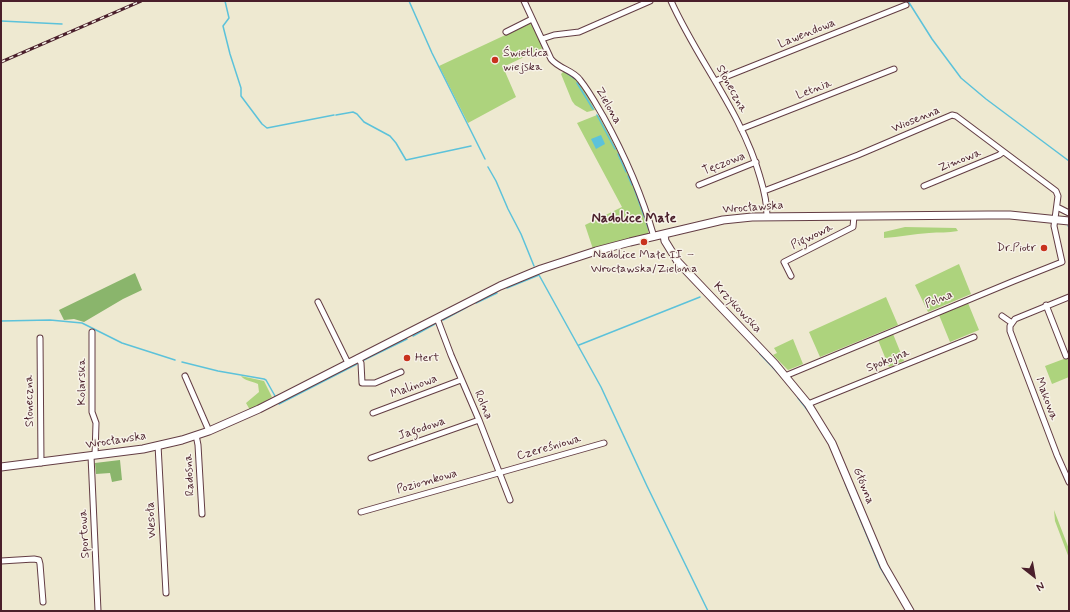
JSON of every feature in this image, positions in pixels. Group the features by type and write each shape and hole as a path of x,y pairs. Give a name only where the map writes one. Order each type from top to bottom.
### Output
{"street":[{"name":"Zielona","path":"524,1 548,54 555,64 569,71 580,79 612,132 631,172 654,237"},
{"path":"542,39 554,35 579,32 650,1"},
{"name":"Słoneczna","path":"671,1 680,20 741,129 756,162 764,191"},
{"name":"Lawendowa","path":"715,81 906,5"},
{"path":"506,32 532,19"},
{"name":"Letnia","path":"741,129 894,69"},
{"name":"Wiosenna","path":"764,191 858,155 952,115 956,116 1056,191 1058,196 1055,219"},
{"name":"Zimowa","path":"924,186 1003,152"},
{"name":"Tęczowa","path":"698,185 756,162"},
{"path":"764,191 767,204 767,216"},
{"path":"1057,207 1069,213"},
{"name":"Wrocławska","path":"1,467 93,456 158,445 209,431 232,422 485,293 531,273 596,251 723,220 767,216 1010,215 1069,221"},
{"name":"Pigwowa","path":"791,276 784,262 853,227 854,216"},
{"name":"Polna","path":"785,376 1007,283 1062,262 1054,226 1055,219"},
{"name":"Krzykowska","path":"664,235 665,241 678,262 785,376"},
{"path":"1002,316 1012,323 1020,316 1069,296"},
{"path":"318,302 348,363"},
{"path":"1046,306 1066,356"},
{"name":"Rolna","path":"435,319 479,420 510,500"},
{"name":"Makowa","path":"1012,323 1010,331 1015,347 1059,461 1069,482"},
{"name":"Kolarska","path":"92,332 92,412 96,423 93,456"},
{"name":"Spokojna","path":"808,404 974,337"},
{"name":"Słoneczna","path":"40,338 41,463"},
{"path":"358,358 361,363 362,383 375,383 401,372"},
{"path":"185,376 209,431"},
{"name":"Główna","path":"785,376 808,404 832,443 884,566 910,611"},
{"name":"Malinowa","path":"373,413 461,380"},
{"name":"Jagodowa","path":"371,458 479,420"},
{"name":"Radosna","path":"196,435 198,445 202,514"},
{"name":"Czereśniowa","path":"499,472 604,443"},
{"name":"Wesoła","path":"158,445 166,593"},
{"name":"Sportowa","path":"93,456 98,611"},
{"name":"Poziomkowa","path":"361,512 499,472"},
{"path":"1,561 39,560 43,602"}],"green space":[{"path":"531,23 543,48 503,67 516,97 468,123 439,66"},
{"path":"564,71 581,84 595,110 587,112 575,105 561,74"},
{"path":"597,115 599,116 612,140 630,176 644,212 648,226 648,235 593,249 585,225 622,207 577,123"},
{"path":"905,227 956,228 958,231 923,233 884,238 884,232"},
{"path":"959,264 971,294 928,312 915,285"},
{"path":"135,273 142,290 123,299 84,322 74,319 64,320 59,310"},
{"path":"886,297 898,325 820,357 809,332"},
{"path":"968,303 979,330 950,342 939,315"},
{"path":"893,334 904,361 889,367 878,340"},
{"path":"793,339 803,364 788,370 773,355 777,353 774,348"},
{"path":"1069,357 1069,377 1052,384 1045,366"},
{"path":"241,376 264,381 272,397 250,410 246,403 259,392 258,384"},
{"path":"120,460 122,480 112,482 110,473 96,474 95,463"},
{"path":"1054,510 1069,549 1069,558 1055,521"}],"water":[{"path":"601,135 605,144 596,149 591,139"}],"waterway":[{"path":"225,1 229,18 223,26 241,88 241,96 262,124 267,128 334,115"},
{"path":"409,1 432,53 485,159"},
{"path":"908,1 932,39 961,78 986,99 1069,161"},
{"path":"1,21 62,24"},
{"path":"565,72 575,79"},
{"path":"577,83 593,109"},
{"path":"336,115 353,112 357,114 364,122 390,136 406,160 471,146"},
{"path":"597,115 615,149"},
{"path":"618,154 626,172"},
{"path":"488,167 521,234 534,266"},
{"path":"628,176 632,185"},
{"path":"634,188 649,230"},
{"path":"507,288 539,275 601,387 708,611"},
{"path":"476,303 497,293"},
{"path":"579,345 700,297"},
{"path":"443,320 467,307"},
{"path":"1,321 50,320 82,323 122,343 175,360"},
{"path":"413,336 435,324"},
{"path":"364,360 407,339"},
{"path":"760,354 778,373"},
{"path":"182,362 218,371 264,379 275,396"},
{"path":"279,404 357,364"},
{"path":"798,398 809,412"},
{"path":"845,483 880,567 889,582"}],"railway":[{"path":"1,62 141,1"}],"place":[{"name":"Świetlica wiejska","path":"495,60"},
{"name":"Nadolice Małe II – Wrocławska/Zielona","path":"644,242"},
{"name":"Dr.Piotr","path":"1044,248"},
{"name":"Hert","path":"407,358"}],"district":[{"name":"Nadolice Małe","path":"634,219"}]}
